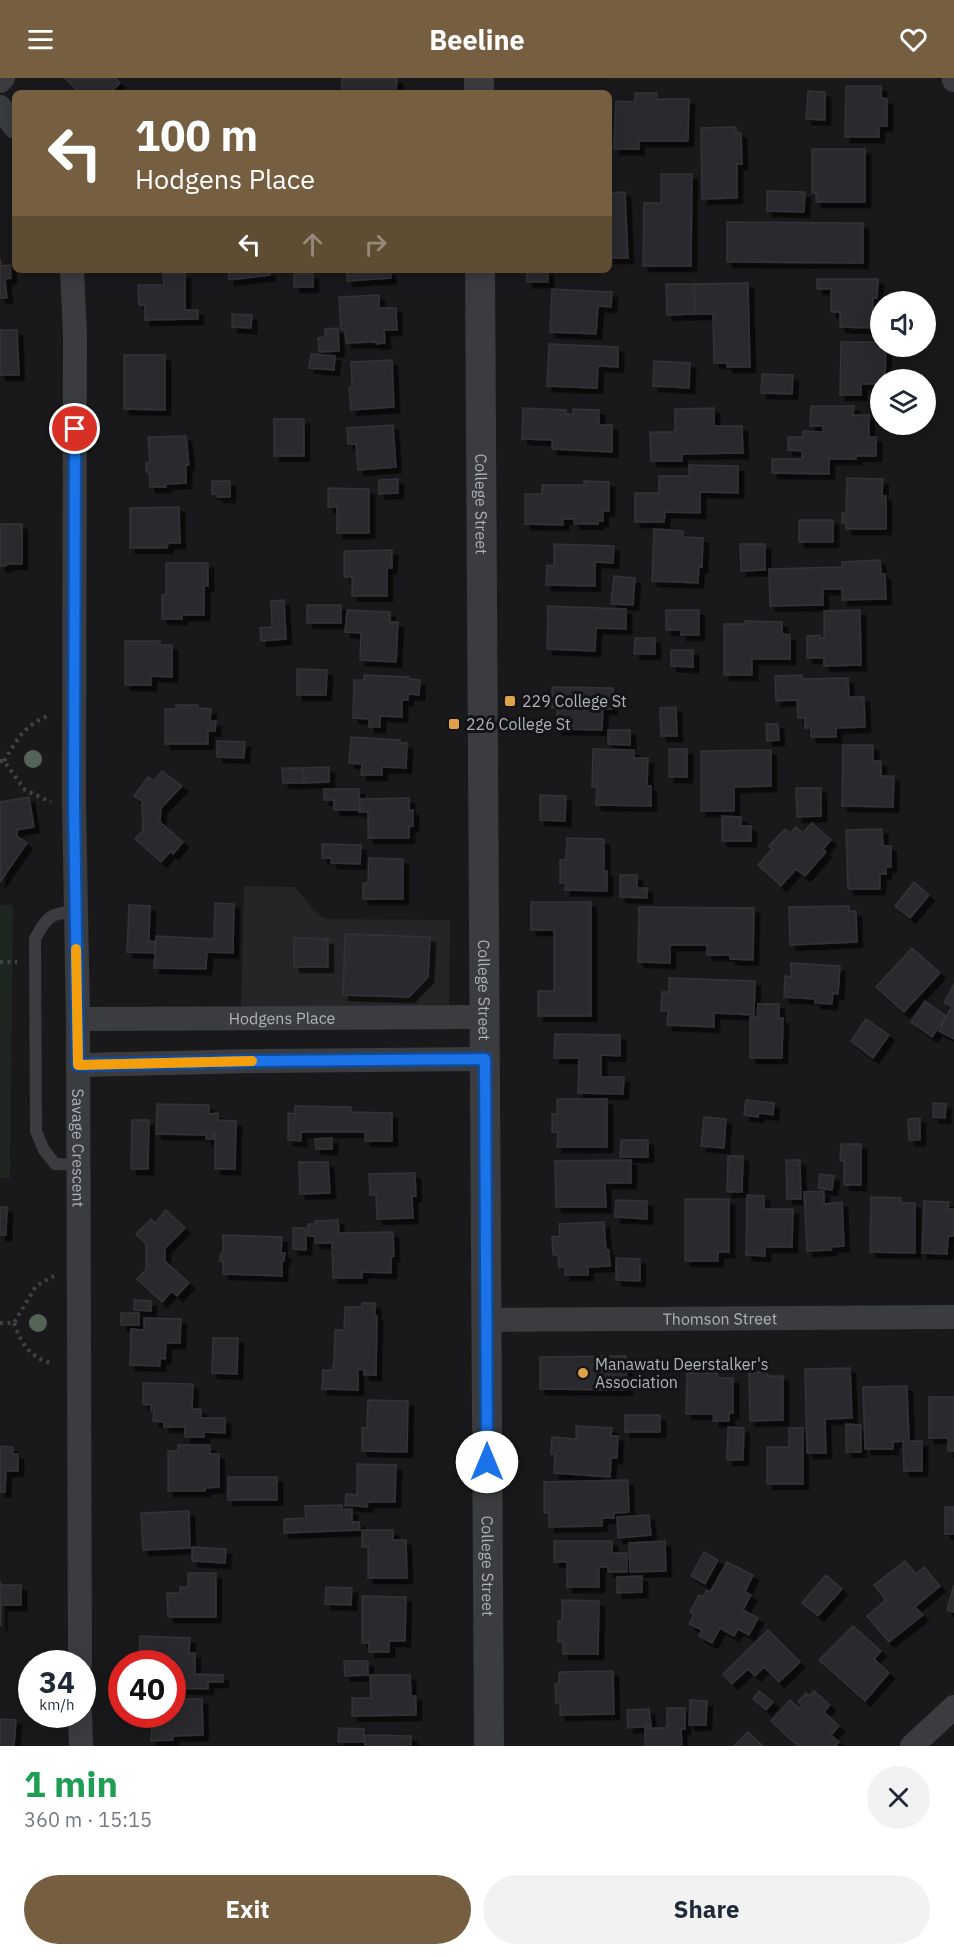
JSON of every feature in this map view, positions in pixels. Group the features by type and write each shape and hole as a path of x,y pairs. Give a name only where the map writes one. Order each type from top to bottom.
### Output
{"street":[{"path":"0,107 12,123"},
{"name":"Savage Crescent","path":"72,273 75,334 74,803 78,1019 80,1650"},
{"name":"College Street","path":"480,273 489,1746"},
{"name":"Hodgens Place","path":"78,1019 485,1017"},
{"path":"78,1065 272,1060 485,1059"},
{"name":"Thomson Street","path":"486,1320 954,1317"},
{"path":"912,1746 954,1707"},
{"path":"80,1728 81,1746"}],"lane":[{"path":"75,911 55,913 43,924 35,939 36,1131 44,1150 55,1164 77,1165"}],"path":[{"path":"74,803 55,804 26,790 2,761 21,732 40,718 59,712 75,713"},
{"path":"78,1273 51,1276 36,1286 14,1323 20,1341 38,1359 53,1364 79,1366"},
{"path":"0,1323 14,1323"}],"shaded area":[{"path":"244,886 295,887 312,908 325,919 450,920 449,1013 241,1006"},
{"path":"0,905 13,905 10,1178 0,1178"}],"building":[{"path":"65,78 115,78 120,83 113,90 77,90"},
{"path":"342,78 397,78 396,90 342,90"},
{"path":"846,86 881,86 881,98 887,99 887,126 879,126 879,137 845,137"},
{"path":"808,91 825,92 825,120 806,119"},
{"path":"635,93 657,93 656,99 689,99 688,141 639,141 639,149 614,149 616,101 635,102"},
{"path":"736,127 736,132 741,133 742,164 737,164 737,198 702,199 701,128"},
{"path":"812,149 865,149 865,202 816,202 816,193 812,193"},
{"path":"661,174 692,174 691,266 643,266 644,203 661,203"},
{"path":"767,191 805,192 804,212 767,211"},
{"path":"625,192 628,258 612,258 612,193"},
{"path":"727,222 863,223 863,263 727,262"},
{"path":"0,258 1,266 10,265 11,278 5,279 7,298 0,298"},
{"path":"185,273 185,310 198,310 198,319 145,320 145,305 139,305 138,285 164,285 163,274"},
{"path":"228,273 270,273 270,275 229,280"},
{"path":"347,273 390,273 391,278 347,281"},
{"path":"527,273 548,273 548,282 527,282"},
{"path":"294,274 313,274 313,287 294,287"},
{"path":"817,279 878,279 877,291 870,291 870,328 840,327 840,312 831,312 831,289 817,289"},
{"path":"748,283 750,367 727,367 727,363 714,363 713,314 695,314 694,284"},
{"path":"666,284 694,284 695,314 667,315"},
{"path":"552,289 612,292 611,307 598,306 596,334 550,332"},
{"path":"379,295 379,308 396,308 397,330 384,330 385,343 346,343 345,330 341,330 339,297"},
{"path":"232,314 252,315 251,328 232,327"},
{"path":"338,328 339,351 319,352 318,338 325,337 325,329"},
{"path":"0,330 17,330 19,375 0,375"},
{"path":"841,342 870,342 870,357 886,357 885,369 870,369 870,384 861,384 861,395 840,395"},
{"path":"549,344 618,347 618,367 598,366 597,388 547,386"},
{"path":"311,354 335,356 334,370 309,368"},
{"path":"124,355 165,355 165,410 124,409"},
{"path":"392,360 394,407 351,410 349,387 352,387 351,362"},
{"path":"654,361 690,363 689,388 653,386"},
{"path":"762,374 793,375 792,394 761,393"},
{"path":"811,406 854,406 853,415 869,415 869,437 876,437 876,456 829,459 829,474 772,473 772,459 802,459 802,451 788,450 788,437 803,437 803,431 823,432 823,426 810,426"},
{"path":"523,408 566,410 566,414 573,414 573,409 599,410 599,425 612,425 612,452 552,449 552,440 522,439"},
{"path":"714,408 714,426 742,426 743,453 682,454 682,461 651,461 650,432 675,432 675,409"},
{"path":"274,419 304,419 304,456 274,456"},
{"path":"393,425 396,467 358,470 356,444 348,444 347,428"},
{"path":"186,436 189,465 186,465 186,483 150,487 149,472 146,472 146,463 150,462 148,437"},
{"path":"689,465 738,466 738,493 700,492 700,513 665,512 664,522 635,522 635,493 659,493 659,476 689,476"},
{"path":"847,478 883,479 882,496 886,496 886,529 846,529 846,523 842,523 842,513 846,513"},
{"path":"398,479 398,493 379,494 379,480"},
{"path":"212,481 230,481 230,497 217,497 218,494 212,494"},
{"path":"584,481 609,482 609,511 603,511 603,521 598,521 598,524 574,524 574,519 563,519 563,525 525,524 525,494 542,494 542,485 584,485"},
{"path":"328,488 369,489 369,533 337,533 337,507 328,507"},
{"path":"179,507 180,543 168,543 167,548 130,548 130,508"},
{"path":"799,520 833,520 833,542 799,542"},
{"path":"0,524 22,524 22,564 0,566"},
{"path":"654,529 683,531 683,537 703,538 702,567 699,566 698,583 652,581"},
{"path":"554,544 614,546 613,563 595,562 595,586 546,585 547,565 554,566"},
{"path":"740,544 765,544 765,570 741,571"},
{"path":"392,550 392,568 387,568 387,596 352,596 352,577 344,577 344,551"},
{"path":"880,560 881,574 885,574 886,599 842,600 842,589 823,589 823,605 770,606 769,569 842,567 842,562"},
{"path":"166,563 208,563 208,586 204,586 204,615 182,615 182,619 162,619 162,595 166,595"},
{"path":"614,576 635,578 633,605 611,604"},
{"path":"284,600 286,639 261,641 260,628 272,627 271,601"},
{"path":"307,605 341,605 341,623 307,623"},
{"path":"548,606 626,609 626,629 596,628 595,651 547,649"},
{"path":"347,610 390,612 390,622 398,622 396,662 360,660 361,633 345,632"},
{"path":"666,610 699,610 699,635 681,635 681,630 666,630"},
{"path":"860,610 861,665 824,666 824,658 807,658 807,636 820,635 820,638 824,638 824,611"},
{"path":"745,621 782,622 782,634 790,635 790,659 752,659 752,675 724,675 724,624 745,624"},
{"path":"635,638 655,638 655,654 634,654"},
{"path":"125,641 160,641 160,645 172,645 172,677 151,676 151,685 125,685"},
{"path":"671,650 693,650 693,667 671,666"},
{"path":"297,669 327,670 326,695 297,695"},
{"path":"364,675 409,677 409,679 420,680 419,695 408,694 408,700 402,700 402,717 380,716 380,727 369,727 369,719 353,718 354,680 364,680"},
{"path":"802,675 802,679 848,678 849,697 864,697 865,727 836,728 836,737 811,737 811,728 805,728 805,718 798,718 797,700 776,701 775,676"},
{"path":"552,687 613,688 612,709 603,709 602,730 557,729 557,708 552,708"},
{"path":"176,705 198,705 198,708 211,709 210,721 216,721 215,731 208,731 208,744 165,744 165,709 176,709"},
{"path":"676,707 677,736 661,736 660,708"},
{"path":"766,724 778,724 779,740 767,741"},
{"path":"608,730 630,730 630,745 608,744"},
{"path":"351,737 400,740 400,743 407,743 406,768 382,767 382,775 361,775 362,764 349,763"},
{"path":"217,741 245,742 244,758 217,757"},
{"path":"843,745 873,745 873,761 881,761 881,776 894,776 893,807 842,806"},
{"path":"593,749 634,750 634,758 648,758 647,786 651,786 651,806 596,805 597,787 592,787"},
{"path":"669,749 687,749 687,777 669,777"},
{"path":"771,750 771,786 734,787 734,811 701,811 701,751"},
{"path":"329,767 329,782 304,783 303,768"},
{"path":"282,768 303,768 304,783 283,783"},
{"path":"162,771 182,786 161,808 160,822 183,842 173,854 171,851 161,862 135,839 143,830 142,801 134,796 148,777 154,781"},
{"path":"796,788 821,788 821,816 797,817"},
{"path":"324,789 359,789 360,810 334,810 334,800 324,800"},
{"path":"540,795 566,796 565,821 540,820"},
{"path":"29,797 34,827 17,830 17,836 27,843 0,882 0,802"},
{"path":"409,798 409,810 413,810 413,826 409,827 409,838 368,838 368,812 359,812 360,799"},
{"path":"722,816 741,817 741,826 751,826 751,841 722,841"},
{"path":"812,823 831,840 823,849 826,852 805,876 796,869 781,886 758,865 772,849 769,846 785,829 790,833 796,827 803,833"},
{"path":"882,829 883,846 891,846 891,867 886,867 886,874 880,874 880,889 848,889 846,830"},
{"path":"567,838 604,839 604,871 607,871 607,891 565,890 566,883 560,883 560,860 566,860"},
{"path":"322,844 361,845 360,864 331,863 331,858 322,858"},
{"path":"369,858 403,859 403,899 363,899 363,883 368,883"},
{"path":"620,875 637,875 637,888 647,888 647,898 620,897"},
{"path":"914,882 929,895 910,918 895,906"},
{"path":"531,902 591,902 591,1016 538,1016 538,991 554,991 554,930 531,930"},
{"path":"215,903 234,904 233,953 207,952 206,969 154,968 156,936 214,939"},
{"path":"129,905 150,906 149,941 155,942 155,953 127,952"},
{"path":"849,906 849,911 856,911 857,942 790,945 789,907"},
{"path":"639,907 754,908 753,960 730,959 730,955 707,955 707,945 670,945 670,963 638,962"},
{"path":"345,934 430,937 428,977 409,997 343,995"},
{"path":"294,938 328,939 328,967 294,967"},
{"path":"912,948 940,973 904,1012 876,987"},
{"path":"791,963 840,966 838,994 833,993 832,1004 815,1003 815,999 784,997 785,976 791,977"},
{"path":"669,978 755,981 754,1015 714,1013 714,1027 667,1025 668,1011 661,1011 662,992 669,992"},
{"path":"954,984 954,1039 939,1031 952,1006 944,1003"},
{"path":"925,1001 946,1016 932,1037 911,1022"},
{"path":"758,1004 779,1004 779,1018 783,1018 782,1058 750,1058 750,1017 757,1017"},
{"path":"866,1019 889,1035 873,1058 851,1041"},
{"path":"555,1034 620,1035 620,1056 601,1055 601,1077 624,1077 623,1094 578,1093 579,1058 554,1058"},
{"path":"557,1099 607,1099 607,1147 557,1147 558,1132 552,1132 552,1114 557,1114"},
{"path":"746,1100 774,1103 773,1115 759,1113 758,1117 744,1115"},
{"path":"933,1103 946,1104 945,1118 933,1117"},
{"path":"157,1104 209,1105 209,1114 218,1113 218,1120 236,1121 235,1169 215,1169 215,1133 213,1139 206,1139 206,1135 156,1134"},
{"path":"295,1106 351,1107 352,1112 392,1113 392,1141 365,1141 365,1132 301,1132 301,1141 288,1140 288,1113 295,1114"},
{"path":"704,1117 726,1119 724,1148 701,1146"},
{"path":"920,1118 920,1140 909,1140 908,1119"},
{"path":"132,1120 149,1120 148,1169 131,1169"},
{"path":"332,1138 332,1149 316,1149 315,1139"},
{"path":"621,1140 648,1140 648,1157 620,1157"},
{"path":"841,1144 861,1144 861,1185 844,1185 844,1161 840,1161"},
{"path":"728,1156 743,1156 742,1192 727,1192"},
{"path":"631,1160 631,1183 605,1183 606,1207 556,1207 555,1161"},
{"path":"786,1160 800,1160 801,1199 787,1199"},
{"path":"299,1162 328,1162 330,1193 300,1194"},
{"path":"415,1173 416,1196 412,1196 413,1218 377,1219 376,1195 370,1195 369,1174"},
{"path":"820,1174 834,1176 832,1190 818,1188"},
{"path":"824,1191 824,1204 842,1202 844,1246 831,1247 831,1250 807,1251 804,1192"},
{"path":"747,1195 764,1196 764,1209 793,1209 792,1247 765,1247 765,1256 746,1255"},
{"path":"871,1197 901,1198 901,1203 915,1203 915,1253 870,1252"},
{"path":"685,1199 729,1199 729,1252 718,1252 718,1261 685,1261"},
{"path":"616,1200 647,1201 647,1219 615,1217"},
{"path":"924,1201 949,1202 948,1209 954,1209 954,1236 948,1236 947,1254 922,1253"},
{"path":"0,1207 7,1207 6,1235 0,1235"},
{"path":"166,1210 185,1228 165,1248 165,1261 189,1283 177,1296 172,1291 162,1302 137,1279 146,1270 146,1244 136,1234 151,1219 155,1223"},
{"path":"338,1220 339,1233 393,1232 394,1256 391,1257 391,1273 362,1272 362,1278 333,1278 332,1243 315,1243 315,1236 308,1236 308,1224 316,1224 315,1221"},
{"path":"604,1222 606,1250 609,1250 610,1266 588,1267 588,1275 565,1275 565,1267 559,1267 558,1255 553,1255 552,1237 560,1236 559,1224"},
{"path":"293,1228 306,1228 306,1250 293,1249"},
{"path":"223,1235 282,1237 281,1253 285,1253 284,1261 282,1261 282,1276 223,1274 223,1261 220,1261 221,1253 223,1253"},
{"path":"616,1258 640,1259 640,1281 616,1280"},
{"path":"134,1300 151,1301 151,1311 134,1310"},
{"path":"362,1303 375,1303 375,1316 377,1316 376,1375 364,1375 364,1370 358,1369 358,1390 322,1389 323,1370 332,1370 334,1362 335,1330 344,1330 345,1307 362,1307"},
{"path":"121,1313 139,1313 139,1325 121,1325"},
{"path":"144,1318 181,1319 180,1343 166,1343 165,1359 160,1358 160,1366 130,1365 131,1329 144,1330"},
{"path":"213,1338 238,1338 237,1374 212,1373"},
{"name":"Manawatu Deerstalker's Association","path":"626,1356 627,1390 540,1389 540,1357"},
{"path":"850,1368 852,1418 825,1419 826,1453 807,1453 805,1369"},
{"path":"749,1372 767,1372 768,1376 783,1376 783,1420 750,1421"},
{"path":"687,1373 717,1373 718,1378 733,1378 733,1413 729,1413 729,1421 713,1421 714,1414 686,1414"},
{"path":"143,1383 193,1384 192,1409 201,1409 201,1418 225,1418 225,1433 204,1432 204,1437 185,1437 185,1427 164,1427 164,1422 153,1421 154,1411 151,1411 151,1405 143,1404"},
{"path":"907,1386 909,1441 922,1441 922,1471 904,1471 903,1441 893,1442 893,1449 865,1449 863,1387"},
{"path":"929,1397 954,1397 954,1451 948,1451 948,1438 929,1438"},
{"path":"368,1400 408,1401 407,1452 362,1451 362,1428 367,1428"},
{"path":"625,1415 660,1415 660,1432 625,1432"},
{"path":"846,1424 861,1425 861,1452 846,1452"},
{"path":"576,1426 612,1428 611,1436 618,1436 617,1458 611,1458 610,1477 554,1473 555,1454 551,1454 552,1437 576,1439"},
{"path":"728,1427 744,1428 743,1460 727,1460"},
{"path":"789,1428 803,1428 803,1484 767,1484 767,1447 789,1447"},
{"path":"178,1445 210,1445 210,1454 219,1454 219,1487 205,1488 205,1491 168,1491 168,1451 178,1451"},
{"path":"0,1446 13,1447 13,1454 18,1454 18,1471 6,1471 5,1492 0,1492"},
{"path":"357,1464 396,1465 395,1502 368,1502 367,1507 345,1505 346,1494 357,1495"},
{"path":"228,1477 277,1477 277,1500 228,1500"},
{"path":"628,1480 629,1512 614,1513 614,1518 602,1518 602,1526 549,1527 549,1513 544,1513 544,1482"},
{"path":"342,1505 342,1510 352,1509 352,1522 359,1522 360,1530 284,1533 284,1519 306,1518 305,1506"},
{"path":"945,1507 954,1507 954,1534 945,1534"},
{"path":"189,1511 190,1548 143,1550 141,1513"},
{"path":"649,1515 651,1535 618,1538 617,1517"},
{"path":"362,1530 393,1530 393,1540 406,1540 407,1578 368,1578 368,1547 362,1547"},
{"path":"554,1541 612,1541 612,1553 627,1553 627,1572 608,1572 608,1567 599,1567 599,1587 567,1587 567,1562 554,1562"},
{"path":"665,1541 666,1571 630,1572 629,1543"},
{"path":"192,1547 226,1549 225,1563 192,1561"},
{"path":"704,1552 718,1560 705,1584 691,1576"},
{"path":"905,1561 916,1574 924,1567 940,1586 915,1607 923,1615 889,1642 867,1616 886,1600 874,1585"},
{"path":"727,1562 753,1575 745,1592 751,1595 743,1610 758,1618 749,1635 738,1629 734,1636 720,1628 712,1643 699,1636 702,1630 689,1624 694,1614 690,1612 699,1595 703,1597 707,1590 710,1592"},
{"path":"188,1573 216,1573 216,1617 168,1617 167,1593 180,1593 180,1587 188,1587"},
{"path":"826,1575 842,1589 818,1616 802,1603"},
{"path":"642,1576 642,1592 617,1593 617,1577"},
{"path":"0,1581 1,1585 21,1585 21,1605 1,1605 1,1626"},
{"path":"954,1585 954,1612 947,1610"},
{"path":"326,1587 352,1588 351,1605 325,1604"},
{"path":"362,1596 406,1597 405,1641 389,1641 389,1652 369,1652 369,1643 362,1643"},
{"path":"562,1600 599,1601 598,1654 563,1654 563,1642 558,1642 558,1621 562,1621"},
{"path":"853,1626 881,1651 874,1659 889,1673 865,1701 819,1660"},
{"path":"768,1630 800,1662 779,1682 764,1667 755,1676 748,1669 732,1684 723,1674"},
{"path":"140,1636 190,1638 189,1653 195,1653 195,1674 223,1675 223,1682 208,1682 208,1689 186,1688 186,1650 140,1650"},
{"path":"344,1661 368,1661 368,1675 345,1676"},
{"path":"613,1671 614,1714 560,1715 560,1703 556,1703 555,1684 559,1683 559,1672"},
{"path":"370,1675 410,1675 411,1696 416,1696 416,1715 352,1716 352,1698 371,1698"},
{"path":"759,1691 773,1702 766,1710 753,1699"},
{"path":"814,1691 830,1705 824,1712 839,1726 831,1735 839,1742 836,1746 798,1746 771,1721 790,1700 799,1708 802,1705 798,1702 806,1693 809,1696"},
{"path":"186,1699 202,1699 203,1735 173,1736 173,1740 151,1741 152,1728 186,1728"},
{"path":"690,1700 707,1701 706,1725 689,1725"},
{"path":"667,1708 685,1708 685,1729 681,1729 682,1746 645,1746 645,1728 667,1728"},
{"path":"649,1709 651,1726 628,1728 627,1710"},
{"path":"0,1719 16,1720 14,1746 0,1746"},
{"path":"339,1728 364,1729 364,1742 338,1742"},
{"path":"748,1732 763,1746 734,1746"},
{"path":"364,1735 411,1736 411,1746 365,1746"}],"slow traffic":[{"path":"76,949 78,1065 252,1061"}],"place":[{"name":"229 College St","path":"510,701"},
{"name":"226 College St","path":"454,724"},
{"name":"Manawatu Deerstalker's Association","path":"583,1373"}],"route":[{"path":"75,429 74,803 78,1065 485,1059 487,1462"}]}
